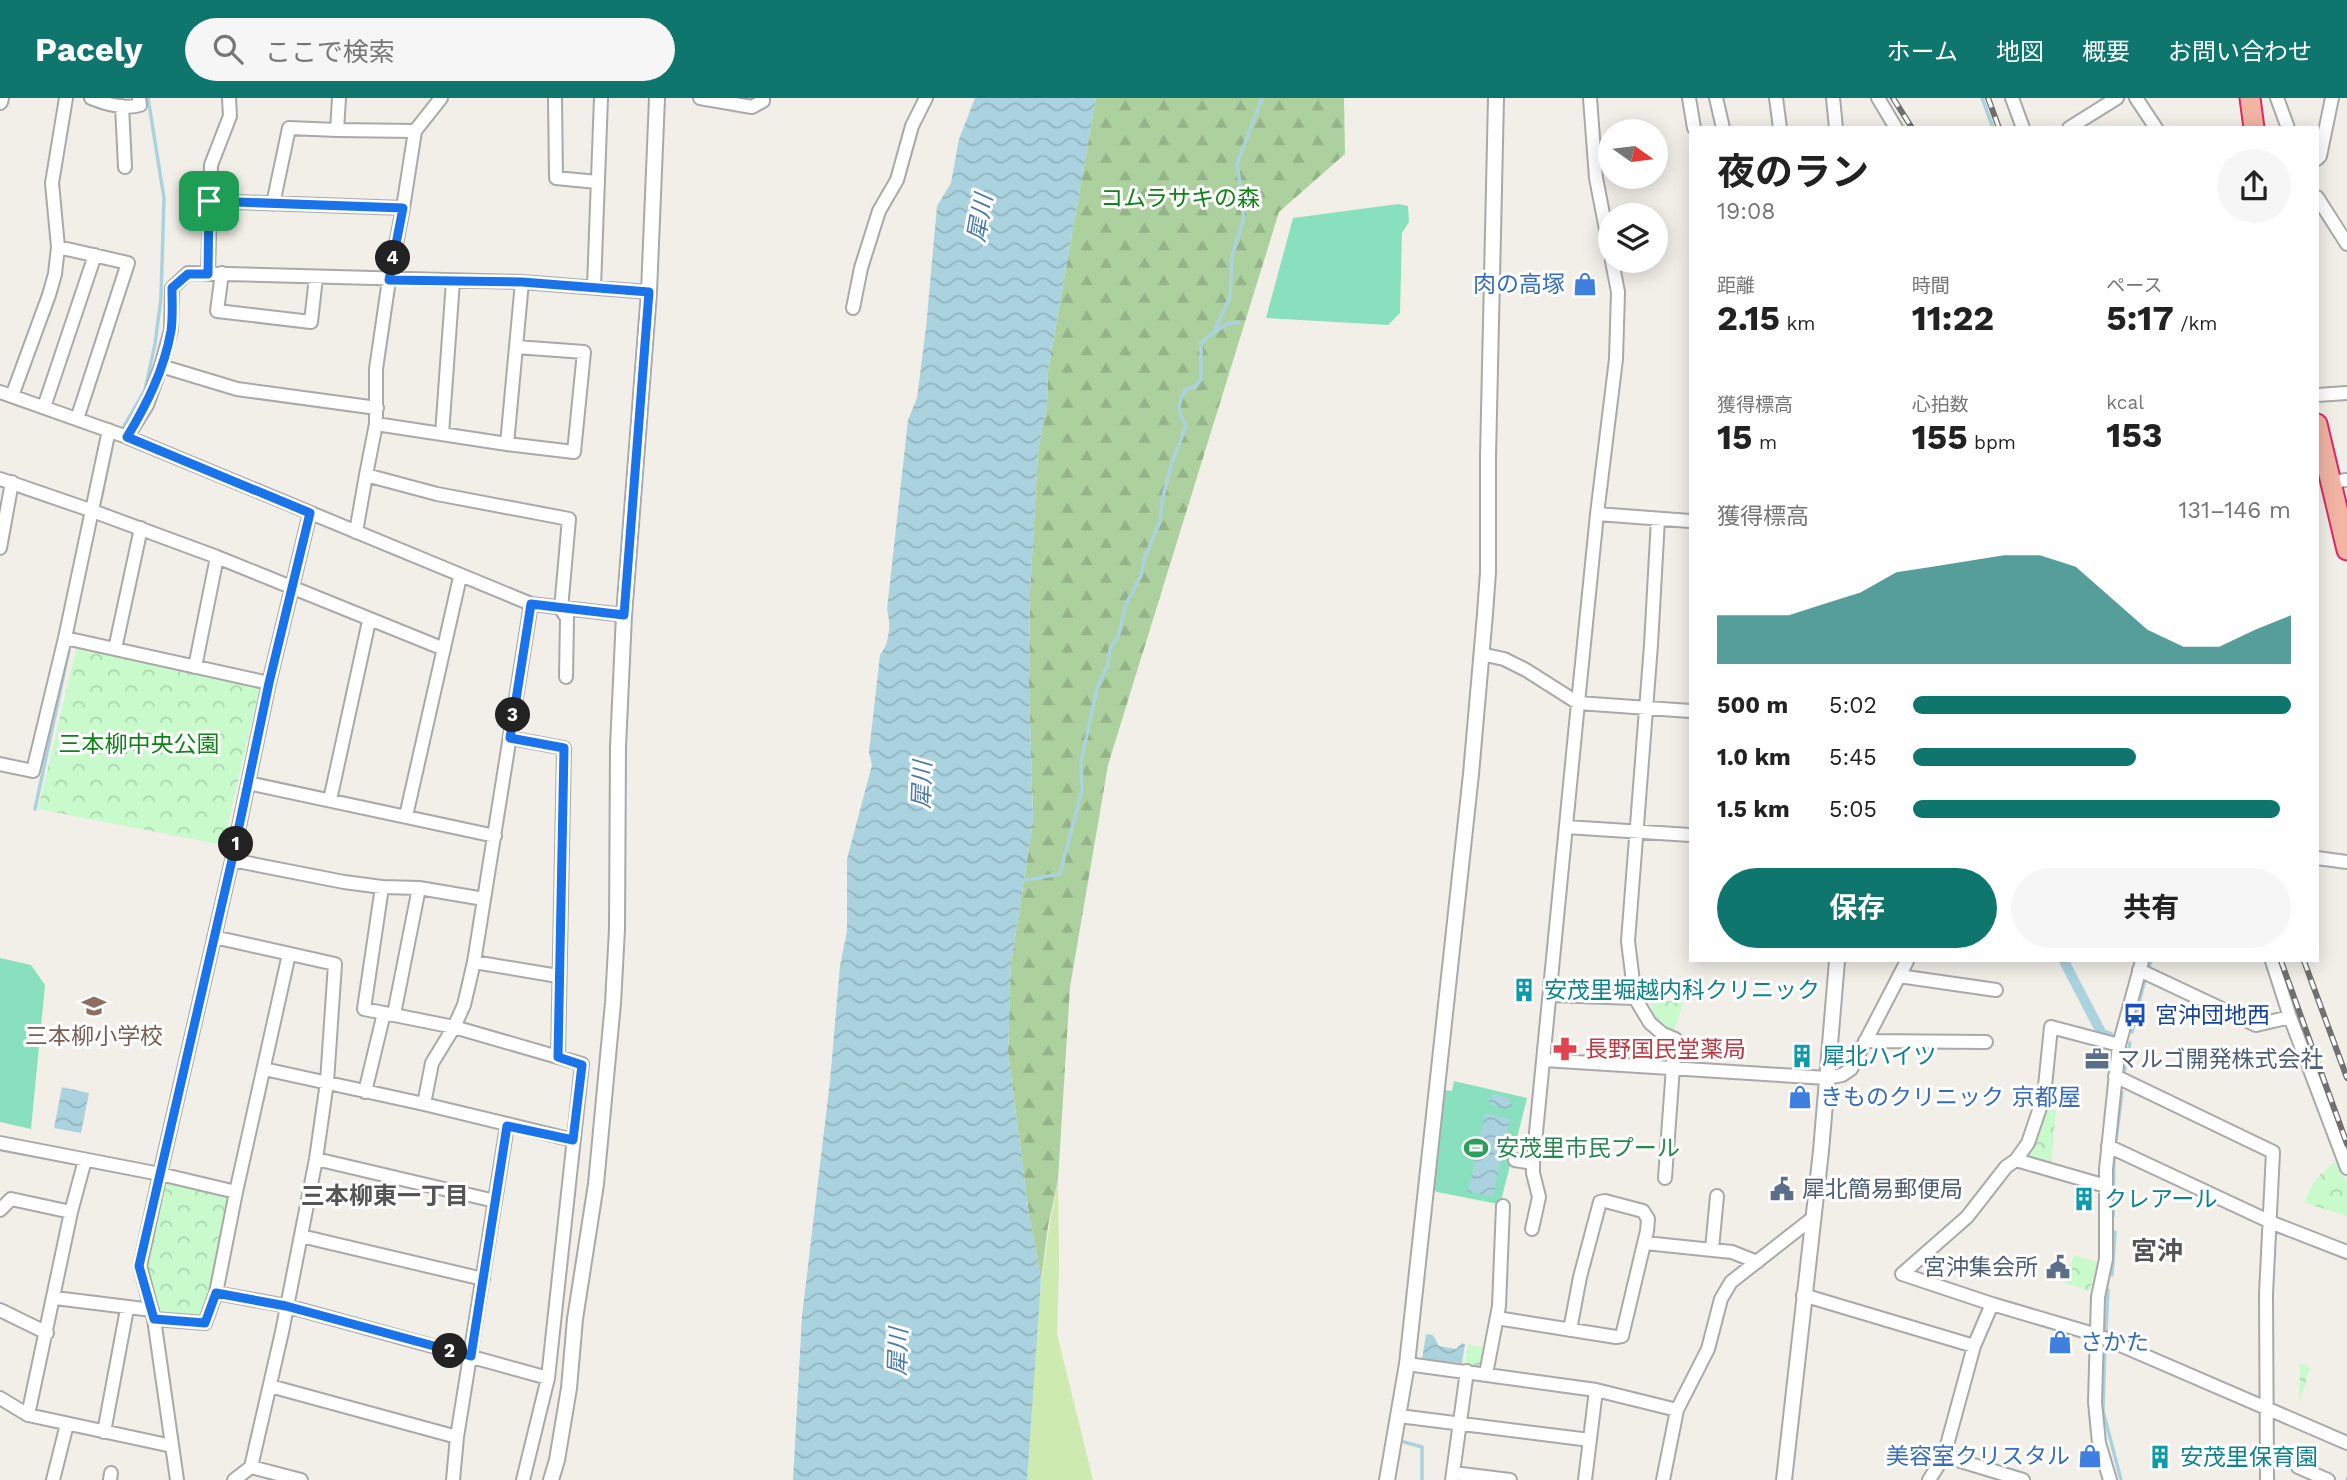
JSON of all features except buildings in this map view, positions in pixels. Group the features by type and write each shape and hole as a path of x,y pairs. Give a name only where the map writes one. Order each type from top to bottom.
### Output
{"highway":[{"path":"2250,98 2254,126"},
{"path":"2319,429 2339,481 2347,551"}],"street":[{"path":"66,98 52,183 58,247 55,274 49,295 6,394 127,437 460,577 531,604 624,615"},
{"path":"91,98 106,104 133,107 140,105 139,98"},
{"path":"208,274 211,165 230,116 229,98"},
{"path":"337,130 339,98"},
{"path":"356,532 376,424 376,369 415,131 441,98"},
{"path":"555,98 556,178 597,182"},
{"path":"594,287 601,98"},
{"path":"551,1480 558,1460 569,1388 575,1318 596,1184 613,1003 617,929 618,747 624,615 649,292 657,98"},
{"path":"700,98 752,107 763,101 763,98"},
{"path":"853,308 861,268 879,211 897,180 912,126 926,98"},
{"path":"1387,1480 1407,1364 1469,787 1488,572 1496,98"},
{"path":"1590,98 1602,203"},
{"path":"1689,98 1695,126"},
{"path":"1716,98 1723,126"},
{"path":"1776,98 1780,126"},
{"path":"1833,98 1836,126"},
{"path":"1878,98 1895,126"},
{"path":"2012,98 2022,126"},
{"path":"2074,126 2116,98"},
{"path":"2136,98 2155,126"},
{"path":"2277,98 2287,126"},
{"path":"2319,157 2332,98"},
{"path":"122,106 125,167"},
{"path":"273,204 289,128 415,131"},
{"path":"2319,200 2347,244"},
{"path":"209,201 403,208"},
{"path":"58,247 128,263 77,419"},
{"path":"44,407 95,255"},
{"path":"222,273 217,311 311,321 316,277"},
{"path":"1532,1229 1539,1197 1533,1163 1597,514 1616,359 1618,292 1614,273"},
{"path":"127,437 147,405 161,366 171,330 172,288 188,274 522,282 649,292"},
{"path":"442,434 453,281"},
{"path":"508,444 522,282"},
{"path":"376,424 574,452 584,352 516,347"},
{"path":"161,366 237,389 377,408"},
{"path":"2319,396 2347,393"},
{"path":"0,764 33,771 65,638 109,430"},
{"path":"366,475 437,494 569,520 561,609 567,618 566,677"},
{"path":"0,548 6,480 217,557 369,621 444,649"},
{"path":"177,1480 153,1315 139,1266 232,860 269,683 310,513"},
{"path":"1597,514 1689,521"},
{"path":"1658,519 1647,708 1628,941 1635,998 1650,1023 1663,1034 1675,1039 1665,1178"},
{"path":"115,649 141,528"},
{"path":"195,667 217,557"},
{"path":"406,816 460,577"},
{"path":"424,1104 432,1063 464,1005 474,962 531,604"},
{"path":"330,800 369,621"},
{"path":"65,638 269,683"},
{"path":"1481,654 1515,664 1578,703 1689,710"},
{"path":"510,738 564,748 558,1057"},
{"path":"248,783 495,836"},
{"path":"1566,827 1689,835"},
{"path":"2319,858 2347,862"},
{"path":"232,860 382,887 419,888 484,899"},
{"path":"382,887 364,1009 454,1027 582,1065 548,1377 523,1480"},
{"path":"365,1092 389,1014 419,888"},
{"path":"214,937 335,964 327,1082 301,1236 251,1467 234,1480"},
{"path":"55,1298 205,1323 216,1293 289,954"},
{"path":"474,962 558,976"},
{"path":"1784,1480 1814,1217 1837,962"},
{"path":"1544,1060 1827,1079 1842,1075 1851,1069 1906,962"},
{"path":"2272,962 2290,1017 2347,1168"},
{"path":"2110,1480 2096,1426 2098,1297 2106,1259 2106,1186 2115,1076 2119,1045 2140,965 2256,1025 2290,1017"},
{"path":"1899,976 1996,989"},
{"path":"1550,995 1635,998"},
{"path":"2119,1045 2051,1027 2044,1096 2028,1143 1967,1217 1902,1274 2097,1335 2347,1443"},
{"path":"1865,1041 1986,1042"},
{"path":"264,1069 573,1140"},
{"path":"2115,1076 2273,1152 2269,1221 2267,1480"},
{"path":"455,1480 457,1437 507,1126"},
{"path":"0,1143 160,1174 236,1192"},
{"path":"2108,1146 2269,1221 2347,1252"},
{"path":"316,1159 495,1201"},
{"path":"28,1415 55,1298 71,1212 85,1160"},
{"path":"1515,1160 1533,1163"},
{"path":"2016,1160 2106,1186"},
{"path":"1712,1249 1717,1195"},
{"path":"0,1210 10,1199 71,1212"},
{"path":"1497,1319 1616,1337 1622,1336 1645,1243 1648,1219 1643,1211 1600,1202 1580,1278 1570,1330"},
{"path":"1486,1374 1497,1319 1503,1206"},
{"path":"1662,1480 1677,1410 1709,1349 1721,1299 1731,1282 1814,1217"},
{"path":"301,1236 482,1279"},
{"path":"1645,1243 1732,1252 1757,1262"},
{"path":"216,1293 286,1306 548,1377"},
{"path":"1803,1295 1974,1346"},
{"path":"1929,1480 1944,1456 1974,1346 1992,1304"},
{"path":"104,1432 127,1308"},
{"path":"0,1310 47,1332"},
{"path":"1407,1364 1596,1390 1677,1410"},
{"path":"1467,1371 1453,1476 1510,1480"},
{"path":"270,1386 457,1437"},
{"path":"1584,1480 1596,1390"},
{"path":"0,1398 28,1415 172,1446"},
{"path":"1399,1416 1590,1440"},
{"path":"53,1480 67,1424"},
{"path":"1944,1456 2023,1480"},
{"path":"251,1467 301,1480"},
{"path":"2298,1467 2328,1480"}],"green space":[{"name":"コムラサキの森","path":"1096,98 1344,98 1345,154 1279,212 1108,765 1070,987 1058,1179 1041,1280 1028,1207 1008,1052 1011,964 1033,821 1029,683 1030,593 1038,451 1047,405 1048,371"},
{"path":"1398,204 1408,206 1409,222 1402,233 1400,313 1388,325 1266,318 1293,218"},
{"name":"三本柳中央公園","path":"77,646 260,687 223,845 38,809"},
{"path":"0,958 31,965 45,985 31,1129 0,1122"},
{"path":"1647,1000 1683,1002 1675,1029 1672,1031 1657,1018"},
{"name":"安茂里市民プール","path":"1454,1081 1527,1098 1501,1201 1498,1204 1437,1192 1431,1188 1443,1090 1452,1091"},
{"path":"2047,1106 2056,1111 2051,1166 2027,1159"},
{"path":"2338,1160 2347,1183 2347,1216 2305,1203 2317,1178"},
{"path":"1058,1179 1057,1334 1093,1480 1027,1480 1036,1329"},
{"path":"164,1181 228,1196 210,1292 200,1317 159,1315 144,1267"},
{"path":"2074,1255 2097,1262 2090,1291 2064,1283"},
{"path":"1468,1344 1487,1348 1481,1368 1464,1366"},
{"path":"2300,1363 2310,1368 2299,1404"}],"water":[{"name":"犀川","path":"975,98 1096,98 1048,371 1047,405 1038,451 1030,593 1029,683 1033,821 1011,964 1008,1052 1028,1207 1041,1280 1027,1480 793,1480 802,1316 830,1081 840,966 847,931 847,859 872,765 869,752 880,655 889,633 887,609 908,420 917,398 937,206 951,183 959,139"},
{"path":"62,1087 89,1093 81,1133 54,1128"},
{"path":"1495,1094 1510,1099 1512,1106 1506,1109 1491,1105 1488,1099"},
{"path":"1485,1113 1510,1119 1493,1197 1468,1192"},
{"path":"1426,1334 1433,1335 1439,1346 1456,1349 1462,1343 1465,1344 1462,1363 1422,1359"}],"waterway":[{"path":"123,428 145,390 161,298 164,198 148,98"},
{"path":"1020,881 1060,874 1082,790 1081,762 1097,688 1108,664 1110,649 1118,637 1126,604 1141,576 1144,560 1160,521 1171,465 1186,426 1179,408 1181,400 1185,390 1194,387 1201,380 1201,343 1214,332 1230,297 1232,257 1243,220 1237,164 1262,98"},
{"path":"1982,98 1992,126"},
{"path":"1216,331 1226,324 1239,322"},
{"path":"101,499 113,442"},
{"path":"35,809 69,650"},
{"path":"2065,962 2102,1034 2109,1036"},
{"path":"2148,970 2151,962"},
{"path":"2137,1011 2145,979"},
{"path":"2132,1032 2135,1021"},
{"path":"2124,1073 2130,1043"},
{"path":"2116,1140 2122,1092"},
{"path":"2113,1216 2114,1157"},
{"path":"2112,1275 2115,1232"},
{"path":"2106,1331 2108,1290"},
{"path":"2105,1345 2103,1411 2121,1480"},
{"path":"1404,1442 1422,1447 1422,1480"}],"railway":[{"path":"1893,98 1911,126"},
{"path":"1988,98 1998,126"},
{"path":"2281,962 2347,1144"},
{"path":"2304,962 2347,1078"}],"place":[{"name":"肉の高塚","path":"1585,284"},
{"name":"安茂里堀越内科クリニック","path":"1524,990"},
{"name":"三本柳小学校","path":"94,1006"},
{"name":"宮沖団地西","path":"2135,1015"},
{"name":"長野国民堂薬局","path":"1565,1049"},
{"name":"犀北ハイツ","path":"1802,1056"},
{"name":"マルゴ開発株式会社","path":"2097,1059"},
{"name":"きものクリニック 京都屋","path":"1800,1097"},
{"name":"安茂里市民プール","path":"1476,1148"},
{"name":"犀北簡易郵便局","path":"1782,1189"},
{"name":"クレアール","path":"2084,1199"},
{"name":"宮沖集会所","path":"2058,1267"},
{"name":"さかた","path":"2060,1342"},
{"name":"美容室クリスタル","path":"2090,1456"},
{"name":"安茂里保育園","path":"2160,1457"}],"district":[{"name":"三本柳東一丁目","path":"385,1196"},
{"name":"宮沖","path":"2157,1251"}],"route":[{"path":"209,201 403,208 389,280 522,282 649,292 624,615 531,604 510,738 564,748 558,1057 582,1065 573,1140 507,1126 471,1356 286,1306 216,1293 205,1323 154,1319 139,1266 232,860 269,683 310,513 127,437 147,405 161,366 171,330 172,288 188,274 208,274 209,201"}]}
